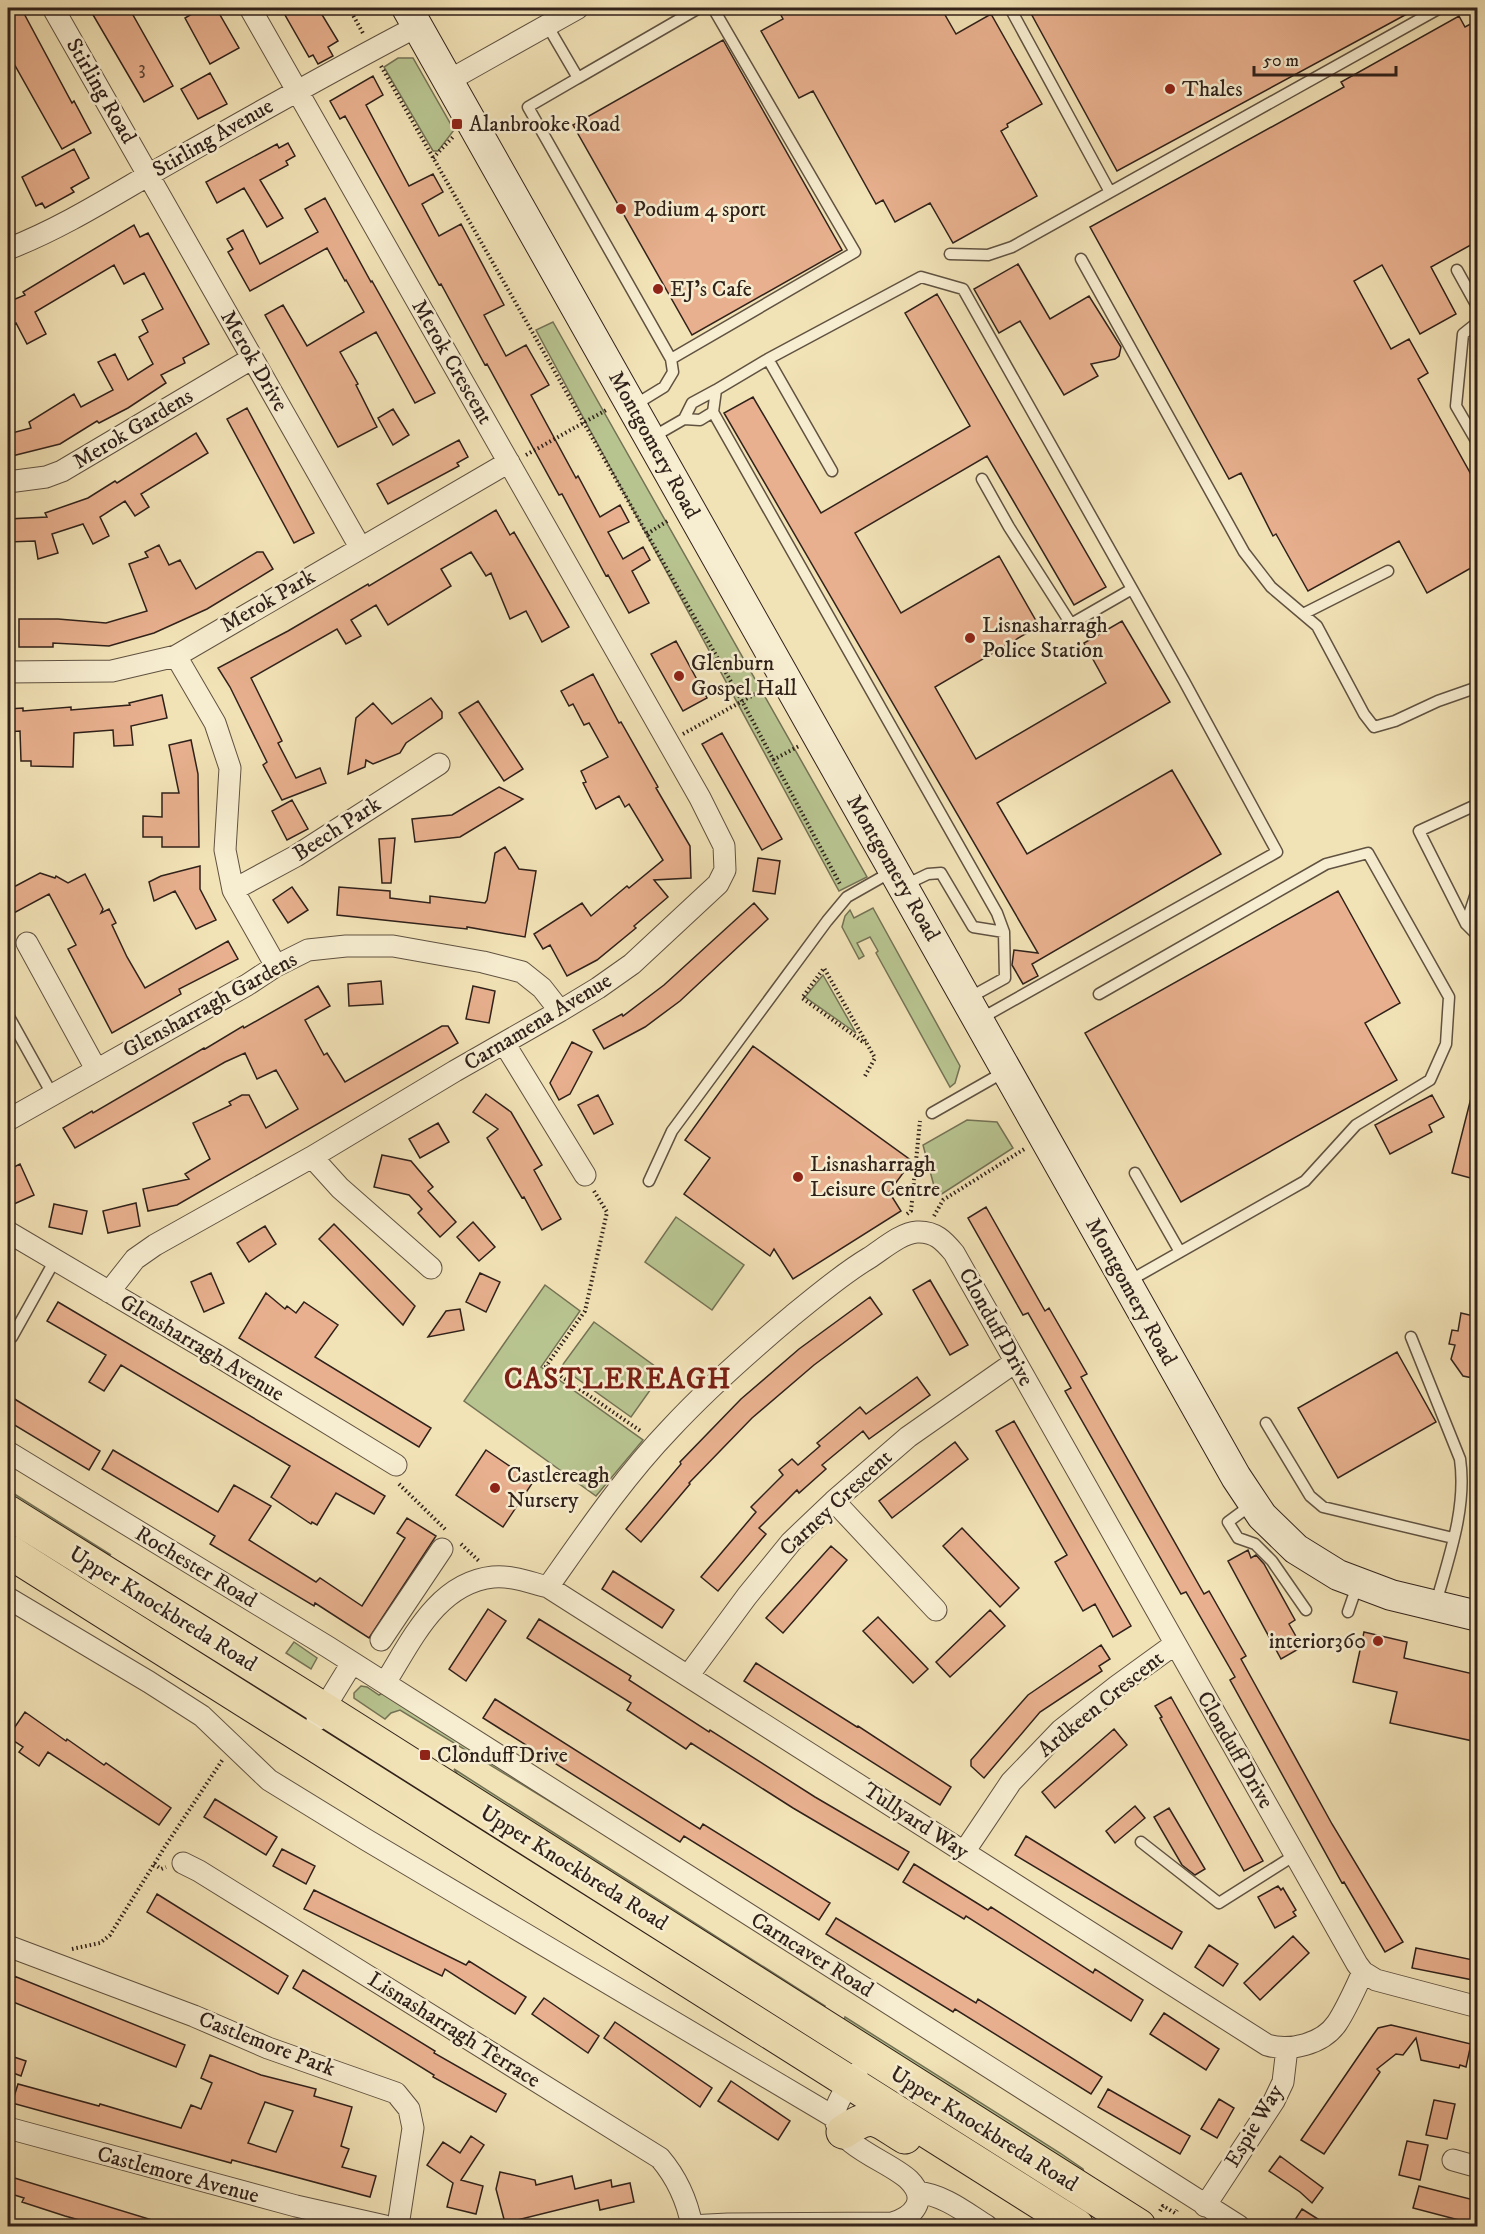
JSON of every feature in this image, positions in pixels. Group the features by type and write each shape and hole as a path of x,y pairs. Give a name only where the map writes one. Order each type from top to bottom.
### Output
{"highway":[{"name":"Upper Knockbreda Road","path":"8,1512 79,1556 338,1687 868,2055 1154,2215"},
{"name":"Upper Knockbreda Road","path":"8,1551 1077,2226"},
{"path":"838,2124 865,2119 878,2120 1046,2226"}],"street":[{"name":"Stirling Road","path":"53,8 149,175"},
{"name":"Merok Crescent","path":"250,8 607,634"},
{"path":"448,81 547,25 569,10"},
{"name":"Stirling Avenue","path":"8,249 39,237 96,207 297,90 372,50 412,16"},
{"name":"Montgomery Road","path":"412,16 1236,1477 1262,1516 1296,1549 1338,1575 1391,1595 1478,1616"},
{"name":"Merok Drive","path":"149,175 360,547"},
{"name":"Merok Gardens","path":"8,482 46,477 62,471 252,359"},
{"name":"Merok Park","path":"8,672 112,671 176,656 509,462"},
{"name":"Carnamena Avenue","path":"109,1292 135,1259 155,1245 312,1157 598,988 632,964 718,884 725,870 724,846 607,634"},
{"path":"176,656 214,723 230,768 225,850 233,890 276,966"},
{"name":"Beech Park","path":"233,890 296,856 439,764"},
{"name":"Glensharragh Gardens","path":"27,943 96,1069"},
{"name":"Glensharragh Gardens","path":"8,1120 247,985 276,966 308,950 346,946 393,946 483,962 522,972 542,988 560,1011"},
{"path":"504,1043 585,1175"},
{"path":"312,1157 340,1188 431,1268"},
{"name":"Glensharragh Avenue","path":"8,1232 218,1356 396,1466"},
{"path":"385,1683 434,1607 449,1594 477,1580 495,1577 516,1579 548,1587 635,1470 657,1443 708,1390 758,1344 848,1271 899,1239 914,1232 924,1232"},
{"name":"Clonduff Drive","path":"924,1232 940,1237 954,1253 1363,1972"},
{"name":"Carney Crescent","path":"688,1676 747,1596 791,1542 908,1437 1015,1362"},
{"name":"Rochester Road","path":"8,1452 338,1687 385,1683"},
{"path":"834,1501 936,1610"},
{"path":"381,1640 450,1541"},
{"name":"Tullyard Way","path":"548,1587 1268,2045 1287,2048"},
{"path":"8,1598 202,1716 268,1780 838,2124 862,2150 904,2175 912,2182 917,2192 916,2208 903,2220 892,2223 690,2226"},
{"path":"401,1610 422,1624"},
{"name":"Ardkeen Crescent","path":"964,1852 1011,1782 1061,1730 1175,1644"},
{"name":"Carncaver Road","path":"385,1683 1239,2226"},
{"path":"305,1738 338,1687"},
{"name":"Lisnasharragh Terrace","path":"183,1863 199,1870 660,2158 671,2171 682,2193 690,2226"},
{"name":"Castlemore Park","path":"8,1946 194,2016 268,2048 396,2093 409,2109 413,2128 398,2226"},
{"path":"1287,2048 1305,2045 1336,2025 1363,1972 1376,1980 1478,2007"},
{"name":"Espie Way","path":"1205,2206 1274,2101 1283,2082 1287,2048"},
{"path":"838,2124 836,2106 868,2055"},
{"name":"Castlemore Avenue","path":"8,2128 296,2206 385,2226"},
{"path":"1453,2160 1478,2167"},
{"path":"917,2192 929,2193 949,2202 987,2226"}],"lane":[{"path":"630,402 664,387 673,372 671,359 528,107 699,8"},
{"path":"671,359 855,252 713,8"},
{"path":"1010,8 1110,192"},
{"path":"950,254 988,255 1012,247 1440,8"},
{"path":"547,25 578,78"},
{"path":"1081,260 1244,552 1271,587 1317,626 1364,714 1374,727 1395,721 1438,701 1478,687"},
{"path":"1457,270 1478,308"},
{"path":"651,438 684,418 692,403 768,359 921,277 963,289 1132,589 1277,852 973,1010"},
{"path":"1478,322 1463,334 1456,406 1478,444"},
{"path":"768,359 832,471"},
{"path":"716,390 713,412 997,913 1004,932 1005,978 973,1010"},
{"path":"684,418 700,420 713,412"},
{"path":"982,479 1009,527 1071,624 1132,589"},
{"path":"1303,614 1388,571"},
{"path":"1478,804 1419,831 1466,924 1478,936"},
{"path":"1099,993 1326,864 1368,853 1449,997 1446,1044 1430,1080 1356,1125 1305,1181 1126,1283"},
{"path":"649,1181 672,1131 847,897 899,878 941,873 973,927 1004,932"},
{"path":"1466,924 1478,887"},
{"path":"8,1015 52,1094"},
{"path":"927,1112 1007,1071"},
{"path":"1135,1173 1180,1252"},
{"path":"12,1337 55,1260"},
{"path":"1411,1337 1460,1459 1462,1499 1435,1606"},
{"path":"1266,1423 1310,1496 1323,1507 1453,1539"},
{"path":"1254,1503 1228,1522 1238,1538 1256,1544 1272,1562 1306,1610"},
{"path":"1348,1612 1358,1582"},
{"path":"1141,1842 1219,1903 1295,1855"}],"path":[{"path":"349,8 742,701 847,897"},
{"path":"509,462 630,402"},
{"path":"668,742 785,678"},
{"path":"865,1076 875,1058 825,968 802,998 866,1042"},
{"path":"903,1216 911,1211 927,1112"},
{"path":"924,1232 943,1200 1044,1137"},
{"path":"585,1175 607,1212 585,1311 546,1366 657,1443"},
{"path":"396,1466 399,1486 450,1541 495,1577"},
{"path":"52,1962 68,1950 100,1943 110,1935 223,1759 236,1749"}],"green space":[{"path":"398,58 413,58 454,130 438,151 433,151 384,67"},
{"path":"553,322 867,877 839,891 536,330"},
{"path":"873,908 960,1066 955,1083 950,1087 876,953 878,951 870,937 857,943 864,956 859,959 842,927 845,916 850,910 854,918"},
{"path":"823,975 856,1033 805,997"},
{"path":"967,1120 997,1122 1013,1148 937,1197 923,1145"},
{"path":"676,1217 744,1265 712,1310 645,1262"},
{"path":"545,1285 580,1311 541,1367 643,1440 596,1496 464,1401"},
{"path":"594,1322 663,1372 631,1417 561,1367"},
{"path":"8,1490 111,1555 8,1494"},
{"path":"294,1642 317,1658 311,1669 286,1653"},
{"path":"361,1686 379,1695 384,1692 582,1821 400,1710 391,1713 385,1719 354,1698 354,1693"},
{"path":"454,1769 825,2006 823,2009 459,1777"},
{"path":"845,2017 1060,2153 1084,2172 843,2023"}],"building":[{"path":"8,8 21,8 72,103 74,101 91,133 62,149 8,53"},
{"path":"89,8 129,8 173,86 144,102"},
{"path":"189,8 216,8 239,48 210,64 185,18 192,14"},
{"path":"281,8 318,8 338,41 328,47 333,56 318,64 313,55 309,57"},
{"path":"777,8 941,8 956,34 991,14 1042,104 1007,124 1008,127 1001,131 1037,196 953,243 930,203 895,222 883,200 876,204 813,91 799,98 761,31 783,19"},
{"name":"Thales","path":"1028,8 1418,8 1117,171"},
{"path":"1459,16 1465,27 1478,20 1478,241 1431,267 1456,314 1420,334 1382,265 1354,281 1391,349 1409,339 1428,373 1418,379 1478,487 1478,564 1427,593 1399,541 1308,591 1276,534 1273,536 1241,473 1229,479 1090,227 1344,87 1341,82"},
{"path":"723,40 842,250 692,335 573,125"},
{"path":"210,73 227,104 198,119 181,89"},
{"path":"373,76 383,95 366,105 409,186 433,174 443,192 422,204 439,236 461,224 504,305 484,315 506,356 526,345 549,385 531,395 576,478 578,476 600,517 620,505 629,522 608,532 623,559 643,547 650,560 632,571 649,603 629,613 608,575 606,576 562,494 559,495 441,284 439,285 345,116 340,119 330,101"},
{"path":"288,143 295,156 286,161 288,165 260,180 283,218 267,227 244,188 217,203 206,182 277,144 279,148"},
{"path":"74,149 89,178 71,188 74,192 45,208 42,203 36,206 22,177"},
{"path":"325,198 435,393 415,403 376,332 340,352 358,384 356,385 377,427 338,447 265,315 283,305 307,346 364,312 327,248 250,291 228,252 233,249 227,239 243,230 260,264 318,232 305,209"},
{"path":"134,225 140,237 148,233 209,344 183,358 185,363 161,375 166,383 128,408 99,423 97,421 60,444 8,457 8,434 31,428 29,422 74,394 81,407 113,390 98,362 115,354 128,380 153,364 139,337 148,332 142,320 163,309 144,273 124,284 114,265 35,312 46,334 27,344 16,323 8,327 8,302 25,295 23,292"},
{"path":"1018,264 1050,319 1089,296 1121,347 1119,356 1115,359 1091,364 1098,376 1064,395 1020,321 999,333 974,289"},
{"path":"937,294 1106,587 1074,605 987,456 855,533 901,613 999,556 1039,626 935,687 976,759 1106,683 1084,643 1122,621 1170,702 997,803 1027,854 1172,770 1221,854 1032,964 1038,976 1023,984 1012,965 1014,950 1038,953 724,413 753,397 821,513 970,426 905,313"},
{"path":"247,408 314,533 294,543 227,419"},
{"path":"393,409 409,435 393,445 378,418"},
{"path":"196,433 208,453 141,494 149,507 135,516 125,501 100,517 109,536 93,544 83,524 52,534 58,553 38,559 35,541 8,542 8,519 47,517 45,513 88,498 115,481 117,483"},
{"path":"459,440 468,457 457,463 459,466 388,504 377,484"},
{"path":"496,510 510,535 514,532 569,627 542,642 526,611 510,619 491,573 486,576 471,552 441,569 451,586 388,625 376,605 351,620 361,636 346,644 337,629 251,678 282,741 278,743 296,778 320,768 326,783 282,800 263,765 267,762 230,687 218,668 288,631 368,584 369,586"},
{"path":"159,545 169,565 180,560 196,589 257,552 263,552 273,569 207,609 154,633 109,646 53,643 53,647 19,647 19,619 106,623 147,611 129,564 148,557 145,552"},
{"name":"Glenburn Gospel Hall","path":"676,641 707,698 683,711 651,654"},
{"path":"593,674 690,846 691,878 654,880 668,897 634,926 636,928 597,960 567,976 550,945 543,949 534,934 582,903 591,916 663,860 629,804 625,807 619,796 596,809 583,783 586,782 581,771 608,757 589,723 584,725 573,704 569,706 561,691"},
{"path":"162,695 167,718 131,726 133,745 114,746 113,730 74,733 73,767 31,766 31,761 21,761 20,731 8,732 8,709 23,708 23,711 71,707 71,710 130,705 129,703"},
{"path":"431,698 442,712 442,718 406,743 400,753 373,764 366,760 365,767 348,774 356,718 373,703 392,724"},
{"path":"478,701 523,769 504,781 459,713"},
{"path":"722,733 782,839 762,850 702,744"},
{"path":"191,740 198,774 199,847 162,847 162,837 143,837 143,816 162,817 162,793 179,793 169,745"},
{"path":"499,787 523,799 460,837 415,842 412,819 452,815"},
{"path":"292,800 308,829 287,840 272,811"},
{"path":"395,838 391,883 382,883 379,839"},
{"path":"505,847 519,869 536,871 525,937 467,927 467,929 337,915 339,887 390,891 390,898 430,903 430,896 485,903 495,853"},
{"path":"758,858 780,861 775,894 753,891"},
{"path":"200,866 200,889 216,920 196,929 175,891 154,901 149,882 161,876"},
{"path":"40,873 55,878 56,876 68,883 85,874 103,909 101,913 109,909 116,923 112,925 145,988 228,941 238,959 179,989 181,994 112,1033 68,949 76,945 49,894 12,914 8,905 8,890"},
{"path":"292,887 308,910 288,923 273,900"},
{"path":"1338,891 1400,1003 1365,1023 1397,1080 1181,1202 1085,1033"},
{"path":"754,903 768,919 680,1001 645,1027 604,1049 593,1030 622,1014 623,1016 664,985"},
{"path":"381,981 383,1004 349,1006 348,984"},
{"path":"318,986 330,1006 305,1020 324,1055 327,1053 345,1082 442,1026 448,1026 458,1043 177,1205 148,1211 143,1189 189,1179 185,1174 210,1159 193,1123 231,1105 229,1102 242,1095 249,1095 266,1128 298,1109 276,1070 257,1079 245,1053 225,1062 75,1148 63,1128"},
{"path":"473,986 495,991 489,1023 466,1019"},
{"path":"572,1042 592,1052 570,1094 559,1100 550,1083"},
{"name":"Lisnasharragh Leisure Centre","path":"753,1046 912,1161 889,1192 901,1211 793,1279 774,1249 770,1256 684,1194 710,1158 685,1140"},
{"path":"486,1094 511,1112 542,1165 534,1170 561,1219 542,1230 487,1138 498,1129 473,1112"},
{"path":"1472,1094 1478,1094 1478,1180 1452,1173"},
{"path":"598,1095 613,1124 594,1134 578,1105"},
{"path":"1432,1095 1444,1117 1429,1125 1432,1132 1390,1154 1375,1125"},
{"path":"438,1123 449,1142 420,1158 409,1139"},
{"path":"382,1155 411,1161 433,1187 428,1191 456,1222 440,1237 418,1213 422,1209 409,1195 374,1187"},
{"path":"20,1164 34,1195 14,1204 8,1191 8,1170"},
{"path":"136,1203 140,1226 108,1233 103,1211"},
{"path":"54,1204 87,1211 82,1234 49,1227"},
{"path":"986,1207 1045,1311 1049,1308 1087,1374 1081,1377 1204,1594 1209,1591 1246,1656 1241,1659 1332,1824 1403,1942 1385,1952 1344,1882 1342,1883 1230,1680 1235,1677 1186,1592 1181,1594 1065,1391 1071,1388 1028,1313 1023,1315 968,1218"},
{"path":"473,1222 495,1247 479,1261 457,1237"},
{"path":"334,1224 415,1306 403,1325 319,1239"},
{"path":"265,1226 276,1244 249,1262 237,1243"},
{"path":"211,1273 224,1303 204,1312 191,1282"},
{"path":"480,1273 500,1282 486,1312 466,1302"},
{"path":"930,1280 968,1345 950,1355 913,1290"},
{"path":"266,1293 285,1309 287,1306 296,1313 304,1302 338,1325 315,1357 431,1428 419,1447 239,1338"},
{"path":"870,1297 882,1314 814,1365 752,1418 689,1483 641,1542 626,1529 681,1464 680,1462 741,1399 799,1349"},
{"path":"58,1302 385,1496 374,1514 336,1493 317,1525 312,1522 311,1524 271,1497 290,1466 121,1365 104,1391 89,1382 106,1355 47,1321"},
{"path":"460,1309 464,1330 428,1337 446,1311"},
{"path":"1461,1313 1478,1317 1478,1379 1463,1376 1451,1359 1455,1345 1449,1344 1452,1330 1458,1331"},
{"path":"1397,1352 1436,1422 1338,1478 1298,1408"},
{"path":"917,1377 930,1395 869,1439 863,1431 822,1465 826,1469 799,1493 797,1490 759,1528 766,1534 718,1591 701,1577 756,1512 751,1507 783,1475 779,1470 792,1459 798,1465 820,1446 817,1443 860,1407 866,1414"},
{"path":"8,1395 100,1451 89,1470 13,1424 8,1434"},
{"path":"1014,1421 1131,1626 1113,1637 1095,1604 1083,1611 1055,1562 1067,1555 996,1431"},
{"path":"955,1442 968,1459 892,1518 879,1501"},
{"path":"113,1450 218,1512 234,1485 271,1506 249,1540 316,1582 320,1578 362,1606 405,1538 397,1533 407,1518 436,1536 369,1638 315,1603 314,1606 210,1544 215,1536 102,1469"},
{"name":"Castlereagh Nursery","path":"486,1450 533,1482 503,1527 456,1495"},
{"path":"962,1528 1019,1588 1000,1607 943,1546"},
{"path":"831,1546 847,1560 783,1633 766,1618"},
{"path":"1248,1550 1251,1558 1256,1555 1264,1564 1295,1620 1289,1624 1302,1647 1281,1659 1228,1561"},
{"path":"613,1571 674,1610 662,1628 602,1589"},
{"path":"488,1609 506,1621 466,1681 449,1669"},
{"path":"990,1610 1005,1626 950,1677 936,1662"},
{"path":"878,1617 928,1669 913,1683 863,1631"},
{"path":"539,1619 631,1676 629,1680 709,1732 710,1730 815,1797 909,1852 898,1870 793,1808 691,1743 686,1749 627,1710 631,1703 527,1638"},
{"path":"1364,1632 1407,1642 1404,1658 1478,1675 1478,1722 1473,1741 1390,1723 1397,1692 1353,1682"},
{"path":"1101,1645 1110,1659 1099,1666 1102,1671 1040,1712 984,1778 971,1766 971,1760 1028,1695"},
{"path":"756,1663 951,1787 940,1805 744,1681"},
{"path":"1171,1697 1263,1861 1244,1871 1160,1718 1162,1717 1155,1706"},
{"path":"495,1699 700,1829 703,1824 830,1903 819,1920 684,1836 680,1842 483,1718"},
{"path":"25,1712 104,1765 106,1763 171,1808 159,1825 48,1752 39,1766 19,1752 23,1747 8,1737"},
{"path":"1114,1729 1127,1745 1055,1808 1042,1792"},
{"path":"215,1799 277,1837 266,1855 204,1817"},
{"path":"1135,1806 1145,1818 1115,1843 1106,1831"},
{"path":"1169,1808 1205,1869 1195,1875 1182,1865 1154,1817"},
{"path":"1026,1836 1182,1932 1172,1949 1015,1855"},
{"path":"282,1849 315,1866 306,1884 273,1866"},
{"path":"914,1864 988,1910 991,1907 1093,1973 1095,1969 1143,2000 1131,2021 966,1916 964,1919 903,1882"},
{"path":"1278,1886 1281,1890 1283,1888 1296,1910 1293,1912 1296,1916 1275,1928 1258,1897"},
{"path":"314,1890 466,1965 469,1961 526,1997 515,2014 445,1969 442,1976 304,1909"},
{"path":"157,1894 288,1976 278,1994 147,1912"},
{"path":"836,1918 976,2003 978,1999 1102,2077 1091,2094 955,2009 953,2012 826,1934"},
{"path":"1293,1936 1309,1953 1260,2000 1244,1983"},
{"path":"1209,1945 1238,1964 1223,1986 1195,1967"},
{"path":"1416,1948 1478,1961 1478,1981 1412,1968"},
{"path":"303,1970 435,2051 434,2053 506,2094 496,2112 433,2077 434,2075 293,1988"},
{"path":"14,1976 185,2045 176,2067 8,2000"},
{"path":"544,1998 599,2036 588,2053 532,2014"},
{"path":"1164,2013 1219,2049 1206,2070 1150,2034"},
{"path":"615,2022 712,2088 700,2107 604,2038"},
{"path":"1391,2025 1471,2044 1466,2067 1460,2065 1459,2068 1421,2060 1416,2038 1403,2055 1396,2054 1377,2069 1380,2072 1324,2154 1301,2140 1378,2028"},
{"path":"8,2055 26,2061 21,2076 8,2071"},
{"path":"210,2055 261,2075 316,2089 314,2096 352,2107 341,2146 349,2149 342,2167 376,2176 370,2197 232,2160 231,2163 12,2103 18,2084 99,2106 100,2104 181,2128 191,2105 201,2109 212,2083 201,2078","holes":["265,2102 293,2111 276,2152 248,2143"]},
{"path":"731,2081 790,2121 778,2140 718,2101"},
{"path":"1108,2089 1190,2136 1180,2154 1098,2107"},
{"path":"1219,2099 1234,2108 1217,2138 1201,2129"},
{"path":"1434,2100 1455,2104 1447,2139 1426,2135"},
{"path":"471,2136 484,2145 461,2180 483,2186 476,2214 447,2207 453,2183 427,2165 443,2142 460,2153"},
{"path":"1407,2141 1428,2145 1420,2180 1399,2175"},
{"path":"1280,2156 1323,2188 1312,2203 1269,2171"},
{"path":"500,2172 535,2180 536,2185 572,2176 575,2189 611,2180 612,2187 630,2183 634,2202 600,2210 598,2200 505,2223 496,2189"},
{"path":"8,2176 162,2223 162,2226 101,2226 65,2216 22,2202 24,2198 8,2193"},
{"path":"1419,2186 1478,2201 1478,2225 1413,2208"},
{"path":"1302,2209 1329,2226 1291,2226"}],"place":[{"name":"Thales","path":"1170,89"},
{"name":"Alanbrooke Road","path":"457,124"},
{"name":"Podium 4 sport","path":"621,209"},
{"name":"EJ’s Cafe","path":"658,289"},
{"name":"Lisnasharragh Police Station","path":"970,638"},
{"name":"Glenburn Gospel Hall","path":"679,676"},
{"name":"Lisnasharragh Leisure Centre","path":"798,1177"},
{"name":"Castlereagh Nursery","path":"495,1488"},
{"name":"interior360","path":"1378,1641"},
{"name":"Clonduff Drive","path":"425,1755"}],"district":[{"name":"CASTLEREAGH","path":"618,1379"}]}
